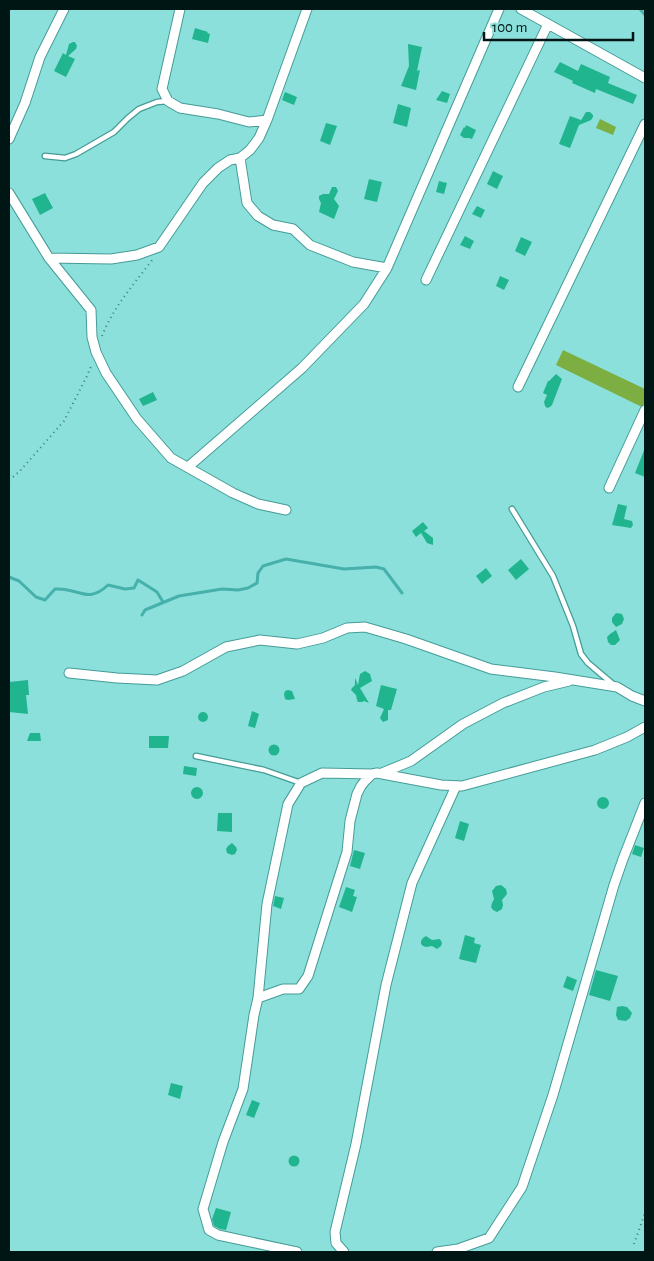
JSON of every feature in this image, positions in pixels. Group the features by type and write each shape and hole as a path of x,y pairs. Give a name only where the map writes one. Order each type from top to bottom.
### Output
{"street":[{"path":"9,139 25,103 40,57 64,9"},
{"path":"180,9 162,90 168,101 180,108 218,114 250,122 267,120"},
{"path":"49,258 111,260 137,255 159,246 203,182 230,160 240,158 250,150 259,138 307,9"},
{"path":"188,467 302,368 364,304 386,268 499,9"},
{"path":"521,9 645,78"},
{"path":"426,280 548,24"},
{"path":"518,386 645,124"},
{"path":"240,158 246,202 258,216 273,225 292,230 310,245 353,262 386,268"},
{"path":"9,193 49,258 91,310 92,336 96,352 111,380 137,419 171,458 233,493 258,504 286,510"},
{"path":"609,488 645,410"},
{"path":"69,673 157,680 183,671 226,647 260,640 297,644 324,638 347,628 365,627 406,639 491,669 617,688 645,701"},
{"path":"298,1252 218,1235 209,1230 204,1209 223,1142 243,1089 258,998 267,904 288,804 301,783 322,773 382,773 411,761 463,724 503,703 573,680"},
{"path":"382,773 441,785 456,786 595,750 645,727"},
{"path":"258,998 283,989 299,989 308,976 347,852 353,806 361,786 372,774"},
{"path":"344,1252 336,1243 335,1232 356,1144 386,985 412,883 456,786"},
{"path":"437,1252 458,1249 489,1238 522,1187 553,1095 622,859 645,803"}],"lane":[{"path":"45,156 65,158 76,154 114,132 139,109 157,102 168,101"},
{"path":"512,509 553,576 573,626 581,654 588,663 617,688"},
{"path":"196,756 264,770 301,783"}],"path":[{"path":"634,1244 645,1212"}],"green space":[{"path":"600,119 616,127 613,135 596,128"},
{"path":"563,350 645,389 645,401 642,407 556,365"}],"building":[{"path":"195,28 210,34 208,43 192,39"},
{"path":"73,42 77,46 76,49 68,56 75,59 66,77 54,71 63,53 66,55 69,44"},
{"path":"408,44 422,47 417,71 420,70 416,90 401,86 409,66"},
{"path":"560,62 578,71 581,64 610,77 608,83 637,95 633,104 596,89 595,93 572,83 573,81 554,72"},
{"path":"442,91 450,94 447,103 436,100"},
{"path":"285,92 297,97 294,105 282,100"},
{"path":"398,104 411,108 407,127 393,123"},
{"path":"586,112 590,112 593,117 591,120 579,125 570,148 559,144 570,116 581,120 580,122"},
{"path":"326,123 337,126 330,145 320,141"},
{"path":"466,125 476,130 472,139 464,138 460,135"},
{"path":"493,171 503,176 497,189 487,184"},
{"path":"369,179 382,182 377,202 364,199"},
{"path":"439,181 447,183 444,194 436,192"},
{"path":"332,187 336,187 338,191 334,199 339,206 334,219 319,212 321,203 319,196 329,194"},
{"path":"45,193 53,208 40,215 32,199"},
{"path":"477,206 485,210 481,218 472,214"},
{"path":"465,236 474,241 470,249 460,245"},
{"path":"521,237 532,242 525,256 515,251"},
{"path":"500,276 509,280 504,290 496,286"},
{"path":"556,374 562,379 552,405 547,408 544,402 547,395 543,393 548,381"},
{"path":"153,392 157,400 143,406 139,399"},
{"path":"645,448 645,477 635,473"},
{"path":"618,504 627,506 624,519 632,521 633,525 631,528 612,525"},
{"path":"423,522 428,528 424,531 433,538 433,545 427,543 421,533 416,537 412,531"},
{"path":"521,559 529,569 516,580 508,570"},
{"path":"486,568 492,576 482,584 476,576"},
{"path":"616,613 622,614 624,619 622,624 616,627 612,622 612,618"},
{"path":"616,630 620,640 615,645 611,645 607,637"},
{"path":"365,671 370,674 372,681 360,688 369,703 364,701 358,702 356,695 351,690 355,685 355,678 358,685 360,674"},
{"path":"28,680 29,695 26,695 28,714 9,712 9,682"},
{"path":"381,685 397,689 391,710 388,710 388,720 383,722 380,718 384,709 376,706"},
{"path":"285,691 292,691 295,699 285,699"},
{"path":"252,711 259,714 255,728 248,726"},
{"path":"201,712 205,712 208,717 207,721 201,722 198,719 198,715"},
{"path":"30,733 40,733 41,741 27,741"},
{"path":"149,736 169,736 168,748 149,748"},
{"path":"274,744 280,750 274,756 268,750"},
{"path":"184,766 197,768 196,776 183,774"},
{"path":"199,787 202,788 202,798 195,799 192,798 191,791 192,788"},
{"path":"601,797 605,797 609,803 605,809 601,809 597,805 597,801"},
{"path":"218,813 232,813 232,832 217,831"},
{"path":"460,821 469,824 464,841 455,838"},
{"path":"232,843 237,850 232,855 227,853 226,849"},
{"path":"635,845 644,848 641,857 632,854"},
{"path":"354,850 365,853 360,869 350,866"},
{"path":"501,885 506,889 507,894 502,900 502,909 497,912 491,907 494,899 492,891 496,886"},
{"path":"346,887 355,890 353,896 357,897 352,912 339,907"},
{"path":"275,896 284,898 281,909 273,906"},
{"path":"465,935 475,938 474,943 481,945 476,963 459,959"},
{"path":"426,936 432,940 440,939 441,946 437,949 432,946 423,946 421,941"},
{"path":"596,970 618,976 610,1001 589,995"},
{"path":"567,976 577,980 573,991 563,987"},
{"path":"617,1007 627,1007 632,1013 626,1021 618,1020 616,1015"},
{"path":"171,1083 183,1086 180,1099 168,1095"},
{"path":"252,1100 260,1103 254,1118 246,1115"},
{"path":"294,1155 300,1161 294,1167 288,1161"},
{"path":"216,1208 231,1212 226,1230 214,1226 212,1219"}],"waterway":[{"path":"640,9 645,15"},
{"path":"142,615 145,610 179,596 222,589 238,590 248,588 257,583 258,573 263,566 286,559 344,569 376,567 384,569 402,593"},
{"path":"9,577 19,581 36,597 45,600 55,589 70,590 88,595 101,591 108,585 125,589 134,588 138,580 157,592 163,602"}]}
